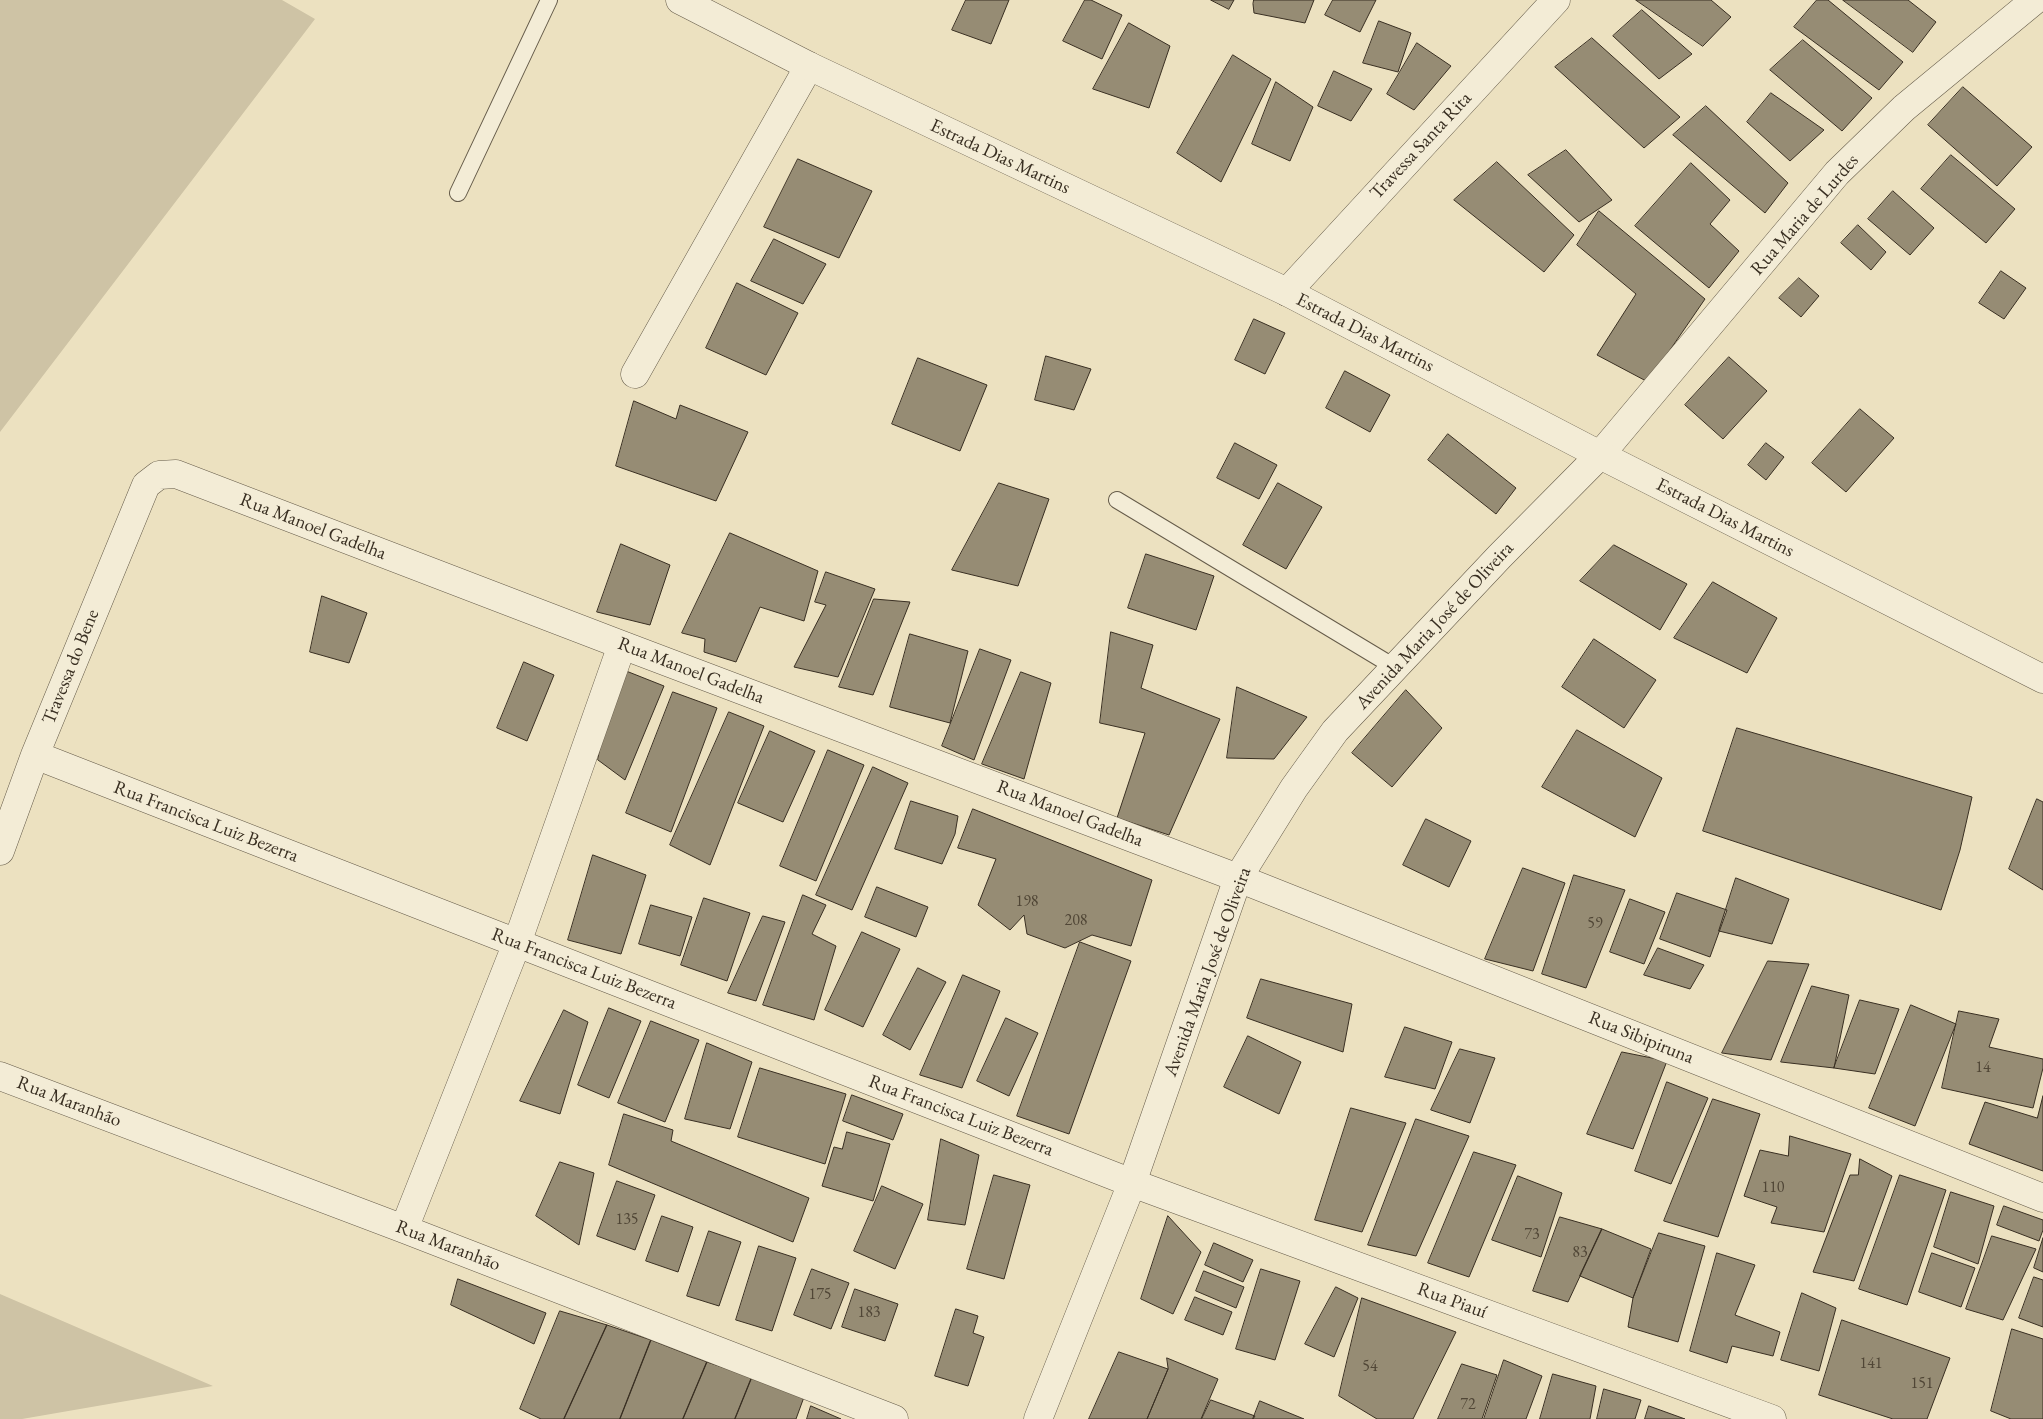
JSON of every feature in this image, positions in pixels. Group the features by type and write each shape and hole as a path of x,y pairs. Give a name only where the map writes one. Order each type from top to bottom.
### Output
{"street":[{"name":"Estrada Dias Martins","path":"680,0 809,66 1287,292 1600,455 2043,679"},
{"name":"Rua Maria de Lurdes","path":"1600,455 1675,369 1837,172 1904,108 2035,0"},
{"name":"Travessa Santa Rita","path":"1287,292 1551,1"},
{"path":"634,374 809,66"},
{"name":"Avenida Maria José de Oliveira","path":"1038,1419 1132,1183 1238,878 1294,788 1335,731 1500,556 1600,455"},
{"name":"Rua Manoel Gadelha","path":"146,485 159,475 176,474 1238,878"},
{"name":"Travessa do Bene","path":"0,851 35,755 146,485"},
{"path":"404,1229 517,943 622,645"},
{"name":"Rua Francisca Luiz Bezerra","path":"35,755 1132,1183"},
{"name":"Rua Sibipiruna","path":"1238,878 2043,1198"},
{"name":"Rua Maranhão","path":"0,1076 404,1229 894,1419"},
{"name":"Rua Piauí","path":"1132,1183 1772,1419"}],"lane":[{"path":"458,193 549,0"},
{"path":"1117,500 1396,668"}],"shaded area":[{"path":"0,0 282,0 315,19 0,432"},
{"path":"0,1294 213,1386 22,1419 0,1419"}],"building":[{"path":"966,0 1009,0 991,44 952,30"},
{"path":"1085,0 1091,0 1122,15 1102,59 1063,41"},
{"path":"1211,0 1234,0 1229,9"},
{"path":"1254,0 1314,0 1305,23 1254,13"},
{"path":"1333,0 1376,0 1360,32 1325,15"},
{"path":"1636,0 1711,0 1731,17 1703,46"},
{"path":"1817,0 1828,0 1903,62 1879,90 1794,27"},
{"path":"1843,0 1908,0 1936,22 1913,52"},
{"path":"1642,10 1692,54 1659,79 1613,36"},
{"path":"1379,21 1411,33 1398,72 1363,63"},
{"path":"1129,23 1170,46 1149,108 1093,89"},
{"path":"1592,38 1680,117 1644,148 1555,67"},
{"path":"1803,40 1872,98 1842,131 1770,70"},
{"path":"1417,43 1451,66 1414,110 1387,94"},
{"path":"1233,55 1271,79 1221,182 1177,153"},
{"path":"1334,71 1372,89 1351,121 1318,106"},
{"path":"1276,82 1313,107 1290,161 1252,144"},
{"path":"1963,87 2032,147 1997,186 1928,125"},
{"path":"1771,93 1824,130 1790,161 1747,122"},
{"path":"1706,106 1788,183 1765,213 1673,135"},
{"path":"1566,150 1612,200 1579,222 1528,175"},
{"path":"1951,155 2015,209 1986,243 1921,189"},
{"path":"798,159 872,191 839,258 764,227"},
{"path":"1497,162 1574,235 1544,272 1454,200"},
{"path":"1691,163 1730,200 1710,224 1739,251 1709,288 1635,226"},
{"path":"1893,191 1934,228 1910,255 1868,219"},
{"path":"1599,211 1705,299 1648,382 1597,355 1636,294 1577,245"},
{"path":"1858,225 1886,252 1871,270 1841,243"},
{"path":"774,239 826,264 803,304 751,281"},
{"path":"2001,271 2026,288 2004,319 1979,303"},
{"path":"1799,278 1819,296 1801,317 1779,298"},
{"path":"737,283 798,313 766,375 706,348"},
{"path":"1254,319 1285,333 1265,374 1235,360"},
{"path":"1046,356 1091,369 1074,410 1035,400"},
{"path":"1729,357 1767,391 1723,439 1685,405"},
{"path":"918,358 987,385 960,451 892,424"},
{"path":"1345,371 1390,395 1370,432 1326,408"},
{"path":"634,401 676,419 680,405 748,432 716,501 616,466"},
{"path":"1860,409 1894,438 1846,492 1812,463"},
{"path":"1448,434 1516,488 1496,514 1428,460"},
{"path":"1235,443 1277,465 1259,499 1217,478"},
{"path":"1766,443 1784,457 1766,480 1748,465"},
{"path":"999,483 1049,499 1018,586 952,570"},
{"path":"1278,483 1322,507 1286,569 1243,545"},
{"path":"730,533 818,571 804,621 760,607 736,662 704,652 705,639 682,633"},
{"path":"621,544 670,565 650,625 597,612"},
{"path":"1614,545 1687,584 1660,630 1580,581"},
{"path":"1146,554 1214,576 1196,630 1128,608"},
{"path":"826,572 875,589 838,677 794,667 826,605 815,602"},
{"path":"1713,582 1777,618 1747,673 1674,638"},
{"path":"322,596 367,613 349,663 310,652"},
{"path":"874,599 910,602 873,695 839,687"},
{"path":"1111,632 1153,645 1141,688 1220,719 1169,835 1117,818 1145,733 1100,723"},
{"path":"910,634 968,651 950,723 890,707"},
{"path":"1594,639 1656,680 1624,728 1562,687"},
{"path":"980,649 1011,660 974,760 942,746"},
{"path":"524,662 554,675 527,741 497,728"},
{"path":"616,667 664,686 625,780 598,760"},
{"path":"1021,672 1051,683 1024,779 982,764"},
{"path":"1237,687 1307,717 1274,759 1227,758"},
{"path":"1406,690 1442,728 1392,787 1352,753"},
{"path":"673,692 717,708 671,832 626,813"},
{"path":"729,712 764,726 710,865 670,845"},
{"path":"1737,728 1972,797 1960,850 1941,910 1703,831"},
{"path":"1577,730 1662,778 1635,837 1542,787"},
{"path":"770,731 815,751 783,822 738,803"},
{"path":"828,750 864,765 816,881 780,866"},
{"path":"873,767 908,783 852,910 816,895"},
{"path":"2037,799 2043,802 2043,890 2009,869"},
{"path":"911,801 958,816 955,834 942,864 895,849"},
{"path":"973,809 1152,880 1131,946 1092,935 1065,948 1027,934 1024,915 1010,930 978,905 996,859 958,848"},
{"path":"1426,819 1471,841 1449,887 1403,865"},
{"path":"593,855 646,875 621,954 568,940"},
{"path":"1523,868 1565,883 1533,971 1485,959"},
{"path":"1574,875 1625,890 1586,988 1542,974"},
{"path":"1736,878 1789,899 1772,944 1719,931"},
{"path":"877,887 928,907 916,937 865,917"},
{"path":"1677,893 1727,910 1710,957 1660,939"},
{"path":"803,895 826,905 812,934 836,946 814,1020 763,1005"},
{"path":"704,898 750,913 727,981 681,965"},
{"path":"1630,899 1665,912 1644,964 1610,952"},
{"path":"651,905 692,917 680,956 639,944"},
{"path":"763,916 785,922 756,1001 728,993"},
{"path":"862,932 900,949 863,1027 825,1010"},
{"path":"1080,942 1131,961 1069,1134 1017,1116"},
{"path":"1658,948 1704,965 1690,989 1644,975"},
{"path":"1768,961 1809,964 1771,1060 1722,1053"},
{"path":"918,968 946,982 910,1050 883,1035"},
{"path":"963,975 1000,991 962,1088 920,1075"},
{"path":"1261,979 1352,1004 1343,1052 1247,1018"},
{"path":"1812,986 1849,995 1834,1068 1781,1062"},
{"path":"1860,1000 1899,1009 1875,1074 1834,1068"},
{"path":"1911,1005 1956,1024 1915,1126 1869,1108"},
{"path":"609,1008 641,1021 609,1098 578,1085"},
{"path":"564,1010 588,1022 560,1114 520,1101"},
{"path":"1959,1011 1999,1019 1989,1047 2043,1059 2043,1068 2033,1108 1942,1088"},
{"path":"1006,1018 1038,1033 1009,1096 977,1081"},
{"path":"651,1021 699,1040 665,1122 618,1103"},
{"path":"1405,1027 1452,1042 1435,1089 1385,1077"},
{"path":"1248,1036 1301,1062 1279,1114 1224,1087"},
{"path":"707,1043 752,1062 730,1129 685,1119"},
{"path":"1460,1049 1495,1058 1470,1123 1431,1110"},
{"path":"1622,1052 1667,1061 1633,1149 1587,1134"},
{"path":"760,1068 846,1094 825,1164 738,1137"},
{"path":"1667,1082 1708,1098 1671,1184 1635,1171"},
{"path":"852,1095 903,1114 893,1140 843,1121"},
{"path":"2043,1096 2043,1171 1969,1144 1985,1102 2037,1118"},
{"path":"1713,1099 1760,1114 1718,1237 1664,1221"},
{"path":"1351,1108 1406,1123 1362,1232 1315,1220"},
{"path":"624,1114 673,1130 671,1141 809,1198 793,1242 609,1165"},
{"path":"1416,1119 1469,1136 1416,1256 1368,1245"},
{"path":"847,1132 890,1144 873,1201 822,1186 834,1147 842,1149"},
{"path":"1790,1136 1851,1154 1824,1232 1771,1223 1777,1207 1744,1196 1760,1150 1788,1156"},
{"path":"941,1139 979,1155 965,1225 928,1220"},
{"path":"1474,1152 1516,1165 1469,1277 1428,1263"},
{"path":"1860,1159 1892,1176 1854,1281 1813,1272 1850,1175 1858,1175"},
{"path":"560,1162 594,1173 579,1245 536,1216"},
{"path":"994,1175 1030,1185 1004,1279 967,1269"},
{"path":"1900,1175 1946,1190 1907,1305 1859,1289"},
{"path":"1518,1176 1562,1193 1541,1257 1492,1240"},
{"path":"617,1181 655,1195 635,1250 597,1236"},
{"path":"882,1186 923,1204 895,1269 854,1251"},
{"path":"1951,1192 1994,1206 1978,1264 1934,1247"},
{"path":"2004,1206 2043,1220 2043,1230 2039,1241 1997,1225"},
{"path":"662,1216 693,1227 678,1272 646,1261"},
{"path":"1168,1216 1201,1252 1173,1314 1141,1299"},
{"path":"1560,1217 1602,1229 1568,1302 1533,1291"},
{"path":"1602,1229 1651,1249 1633,1298 1580,1276"},
{"path":"709,1231 741,1242 719,1306 687,1296"},
{"path":"1659,1233 1705,1246 1678,1342 1628,1327 1633,1298"},
{"path":"1992,1236 2036,1249 2003,1320 1966,1309"},
{"path":"2043,1238 2043,1272 2034,1268"},
{"path":"1214,1243 1253,1260 1243,1282 1205,1265"},
{"path":"759,1246 796,1258 772,1331 736,1320"},
{"path":"1717,1253 1755,1265 1735,1315 1780,1332 1773,1356 1732,1346 1727,1363 1690,1351"},
{"path":"1932,1253 1975,1268 1961,1307 1919,1292"},
{"path":"812,1269 849,1283 831,1329 794,1315"},
{"path":"1261,1269 1300,1281 1275,1360 1236,1349"},
{"path":"1204,1271 1244,1287 1236,1308 1196,1291"},
{"path":"2034,1277 2043,1280 2043,1327 2019,1318"},
{"path":"458,1279 546,1313 534,1344 451,1305"},
{"path":"1336,1287 1358,1298 1334,1357 1305,1344"},
{"path":"855,1289 898,1304 885,1341 842,1327"},
{"path":"1802,1293 1836,1308 1819,1371 1781,1360"},
{"path":"1195,1297 1232,1312 1223,1335 1185,1320"},
{"path":"1362,1298 1456,1332 1413,1419 1377,1419 1339,1396"},
{"path":"956,1309 978,1316 973,1333 984,1337 968,1386 935,1376"},
{"path":"560,1311 607,1325 564,1419 541,1419 520,1409"},
{"path":"1842,1320 1950,1358 1927,1419 1893,1419 1819,1395"},
{"path":"607,1325 651,1340 620,1419 564,1419"},
{"path":"2012,1329 2043,1339 2043,1419 2011,1419 1991,1411"},
{"path":"651,1340 707,1362 683,1419 620,1419"},
{"path":"1119,1352 1168,1369 1147,1419 1089,1419"},
{"path":"1167,1358 1218,1379 1201,1419 1147,1419 1168,1369"},
{"path":"1504,1360 1542,1376 1526,1419 1484,1419"},
{"path":"707,1362 752,1377 735,1419 683,1419"},
{"path":"1462,1364 1497,1375 1482,1419 1438,1419"},
{"path":"1553,1374 1596,1386 1590,1419 1540,1419"},
{"path":"752,1377 804,1397 796,1419 735,1419"},
{"path":"1604,1389 1641,1400 1635,1419 1597,1419"},
{"path":"1211,1400 1255,1416 1253,1419 1202,1419"},
{"path":"1260,1401 1304,1419 1253,1419"},
{"path":"811,1406 841,1419 807,1419"},
{"path":"1649,1406 1685,1419 1645,1419"}]}
